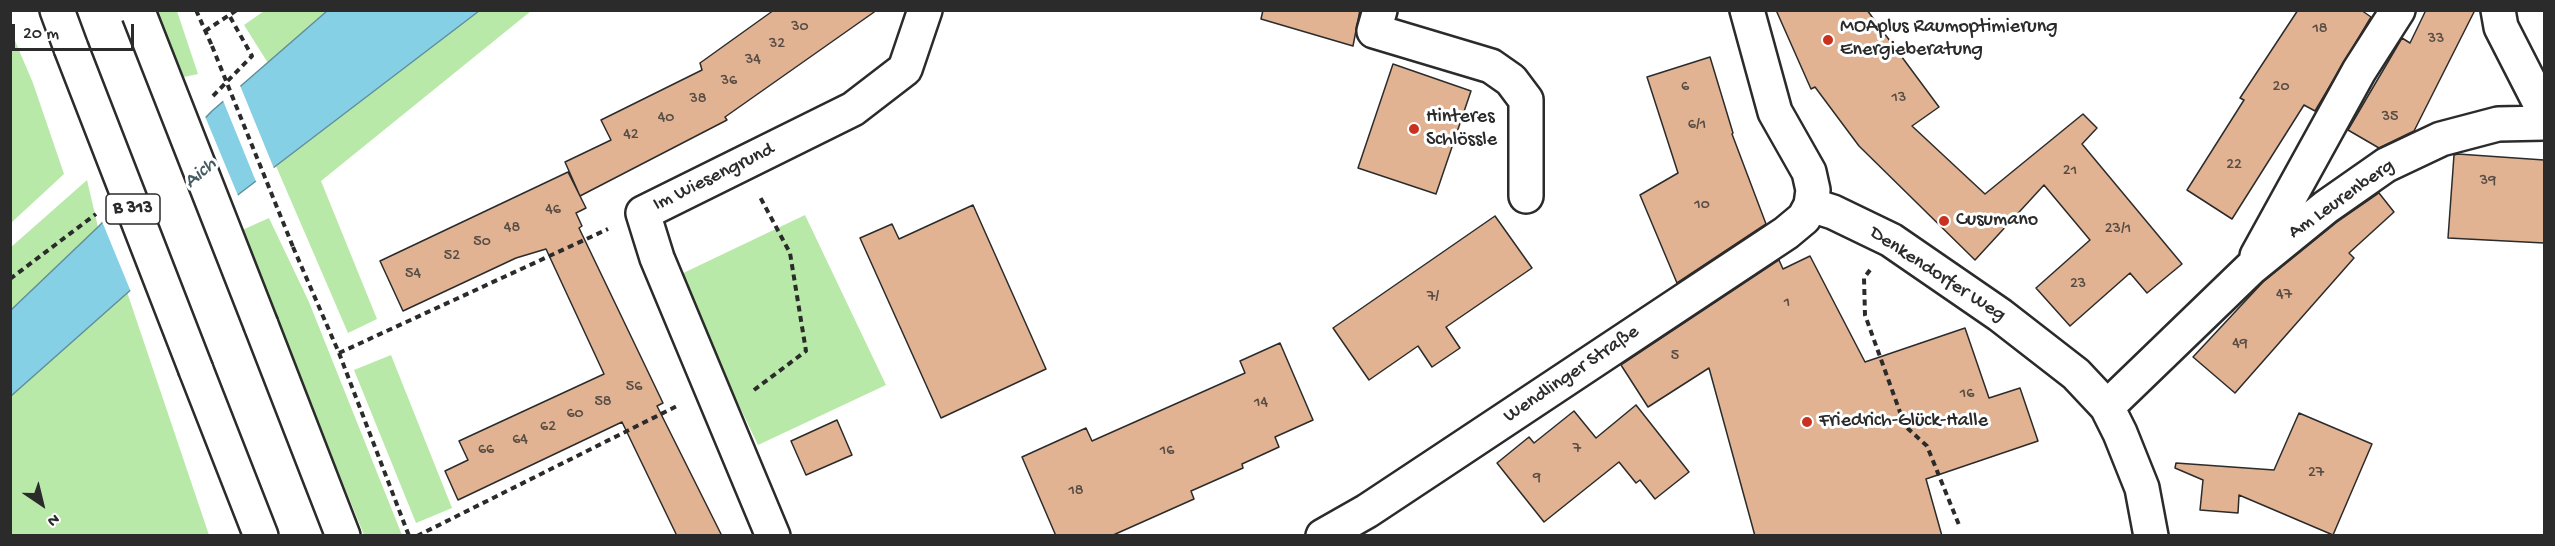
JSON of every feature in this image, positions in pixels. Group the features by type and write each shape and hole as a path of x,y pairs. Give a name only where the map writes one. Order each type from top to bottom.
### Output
{"street":[{"name":"B 313","path":"57,10 261,536"},
{"name":"Im Wiesengrund","path":"774,536 714,400 657,258 643,213 853,109 905,69 925,10"},
{"path":"1380,10 1374,31 1491,66 1511,80 1526,100 1526,196"},
{"path":"1747,10 1775,112 1809,172 1814,190 1811,205"},
{"name":"Am Leurenberg","path":"2251,268 2359,71 2398,10"},
{"path":"2498,10 2501,27 2544,111"},
{"path":"138,12 343,536"},
{"name":"Am Leurenberg","path":"2106,407 2251,268 2326,207 2386,165 2441,139 2498,124 2544,123"},
{"name":"Denkendorfer Weg","path":"1811,205 1833,212 1900,247 2000,315 2076,374 2106,407 2120,433 2142,488 2151,536"},
{"name":"Wendlinger Straße","path":"1323,536 1367,511 1786,233 1804,218 1811,205"}],"path":[{"path":"196,10 339,353 409,536"},
{"path":"205,31 237,10"},
{"path":"230,15 246,45"},
{"path":"417,536 714,400 746,396 806,351 790,253 742,163"},
{"path":"339,353 643,213"},
{"path":"1864,278 1865,315 1905,426 1927,446 1959,525"}],"green space":[{"path":"157,11 177,11 198,74 184,77"},
{"path":"264,11 327,11 268,63 244,25"},
{"path":"479,11 531,11 321,181 377,319 348,333 276,166"},
{"path":"10,29 33,83 64,174 11,223"},
{"path":"87,180 98,227 11,310 10,248"},
{"path":"805,215 886,385 758,445 677,276"},
{"path":"269,218 309,302 402,535 364,535 240,231"},
{"path":"127,292 209,535 11,535 10,396"},
{"path":"391,355 452,508 416,523 354,370"}],"water":[{"name":"Aich","path":"327,11 479,11 239,194 11,396 11,310 98,227 212,111"}],"pier":[{"path":"239,83 275,171 257,184 222,98"},
{"path":"204,114 239,198 131,292 101,219"}],"building":[{"path":"774,10 877,10 725,117 727,120 580,196 565,162 611,140 601,120 702,70 700,63"},
{"path":"1263,10 1360,10 1353,46 1261,19"},
{"path":"1776,10 1867,10 1939,107 1912,126 1985,194 2083,114 2097,128 2082,144 2182,264 2147,293 2130,273 2070,326 2036,288 2090,240 2044,185 1975,260 1859,146 1815,87 1811,89"},
{"path":"2298,10 2361,10 2371,17 2315,111 2304,105 2232,219 2187,190 2244,100 2240,98"},
{"path":"2426,10 2475,10 2414,131 2379,148 2348,130 2402,38 2410,43"},
{"path":"1710,57 1732,134 1766,224 1677,283 1640,195 1678,173 1647,77"},
{"name":"Hinteres Schlössle","path":"1393,64 1471,91 1436,194 1358,168"},
{"path":"2454,155 2544,160 2544,243 2448,238"},
{"path":"568,172 586,208 576,213 582,226 579,228 663,403 657,406 722,536 677,536 622,422 458,500 445,471 468,460 459,441 604,374 546,249 516,258 403,311 380,261"},
{"path":"2379,193 2394,212 2349,253 2354,258 2235,393 2193,357 2263,282 2337,222"},
{"path":"973,205 1046,369 941,418 860,238 892,224 899,239"},
{"path":"1495,216 1532,268 1446,327 1460,348 1432,367 1418,346 1369,380 1333,328"},
{"path":"1810,256 1865,362 1965,328 1989,398 2020,388 2038,441 1926,479 1942,536 1755,536 1709,368 1648,407 1621,365 1779,260 1783,269"},
{"path":"1280,343 1313,420 1275,437 1279,447 1242,464 1243,468 1191,491 1194,499 1111,536 1056,536 1022,457 1086,428 1092,441 1245,373 1240,361"},
{"path":"1636,405 1689,472 1655,499 1640,480 1636,483 1619,462 1544,522 1497,463 1529,437 1534,443 1574,411 1596,438"},
{"path":"2299,413 2372,444 2333,535 2239,495 2238,513 2200,510 2203,480 2175,468 2176,463 2274,470"},
{"path":"837,420 852,455 806,475 791,441"}],"place":[{"name":"MOAplus Raumoptimierung Energieberatung","path":"1828,40"},
{"name":"Hinteres Schlössle","path":"1414,129"},
{"name":"Cusumano","path":"1944,221"},
{"name":"Friedrich-Glück-Halle","path":"1807,422"}]}
